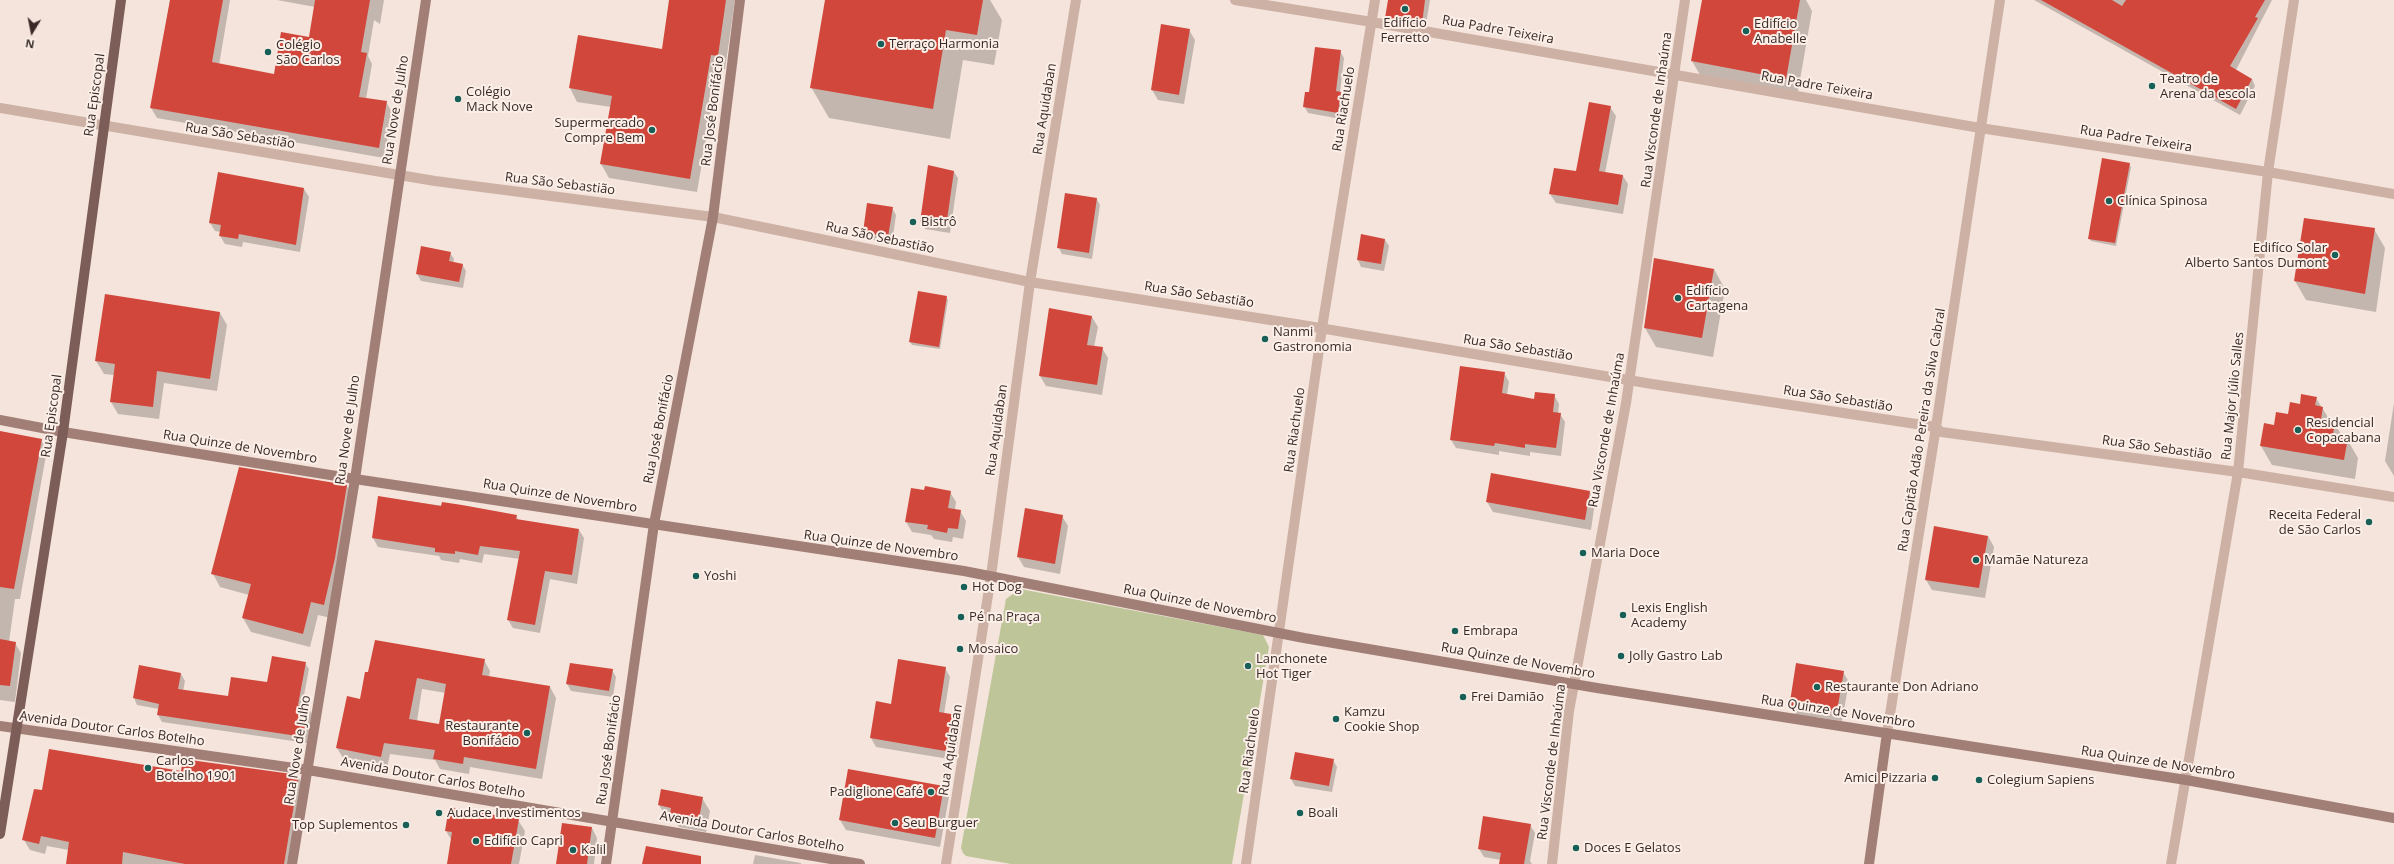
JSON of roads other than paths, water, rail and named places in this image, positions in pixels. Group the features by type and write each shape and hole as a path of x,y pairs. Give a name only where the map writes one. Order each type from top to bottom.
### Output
{"main road":[{"name":"Rua Episcopal","path":"0,834 18,730 63,432 121,0"},
{"name":"Rua Nove de Julho","path":"292,864 355,479 426,0"},
{"name":"Rua José Bonifácio","path":"606,864 654,524 713,217 740,0"},
{"name":"Rua Quinze de Novembro","path":"0,420 63,432 355,479 991,576 1280,634 1574,684 2186,780 2394,818"},
{"name":"Avenida Doutor Carlos Botelho","path":"0,726 18,730 308,770 860,864"},
{"name":"Rua Capitão Adão Pereira da Silva Cabral","path":"1869,864 1886,733"}],"street":[{"name":"Rua Aquidaban","path":"946,864 991,576 1030,282 1076,0"},
{"name":"Rua Padre Teixeira","path":"1235,0 1675,74 1980,128 2268,172 2394,194"},
{"name":"Rua Riachuelo","path":"1246,864 1280,634 1322,328 1375,0"},
{"name":"Rua Visconde de Inhaúma","path":"1552,864 1569,711 1629,381 1685,0"},
{"name":"Rua Capitão Adão Pereira da Silva Cabral","path":"1886,733 1936,427 2000,0"},
{"name":"Rua Major Júlio Salles","path":"2171,864 2238,472 2268,172 2294,0"},
{"name":"Rua São Sebastião","path":"0,108 399,175 713,217 1030,282 1322,328 1629,381 1936,427 1941,432 2238,472 2394,497"}],"place":[{"name":"Edifício Ferretto","path":"1405,9"},
{"name":"Edifício Anabelle","path":"1746,31"},
{"name":"Terraço Harmonia","path":"881,44"},
{"name":"Colégio São Carlos","path":"268,52"},
{"name":"Teatro de Arena da escola","path":"2152,86"},
{"name":"Colégio Mack Nove","path":"458,99"},
{"name":"Supermercado Compre Bem","path":"652,130"},
{"name":"Clínica Spinosa","path":"2109,201"},
{"name":"Bistrô","path":"913,222"},
{"name":"Edifíco Solar Alberto Santos Dumont","path":"2335,255"},
{"name":"Edifício Cartagena","path":"1678,298"},
{"name":"Nanmi Gastronomia","path":"1265,339"},
{"name":"Residencial Copacabana","path":"2298,430"},
{"name":"Receita Federal de São Carlos","path":"2369,522"},
{"name":"Maria Doce","path":"1583,553"},
{"name":"Mamãe Natureza","path":"1976,560"},
{"name":"Yoshi","path":"696,576"},
{"name":"Hot Dog","path":"964,587"},
{"name":"Lexis English Academy","path":"1623,615"},
{"name":"Pé na Praça","path":"961,617"},
{"name":"Embrapa","path":"1455,631"},
{"name":"Mosaico","path":"960,649"},
{"name":"Jolly Gastro Lab","path":"1621,656"},
{"name":"Lanchonete Hot Tiger","path":"1248,666"},
{"name":"Restaurante Don Adriano","path":"1817,687"},
{"name":"Frei Damião","path":"1463,697"},
{"name":"Kamzu Cookie Shop","path":"1336,719"},
{"name":"Restaurante Bonifácio","path":"527,733"},
{"name":"Carlos Botelho 1901","path":"148,768"},
{"name":"Amici Pizzaria","path":"1935,778"},
{"name":"Colegium Sapiens","path":"1979,780"},
{"name":"Padiglione Café","path":"931,792"},
{"name":"Audace Investimentos","path":"439,813"},
{"name":"Boali","path":"1300,813"},
{"name":"Seu Burguer","path":"895,823"},
{"name":"Top Suplementos","path":"406,825"},
{"name":"Edifício Capri","path":"476,841"},
{"name":"Doces E Gelatos","path":"1576,848"},
{"name":"Kalil","path":"573,850"}]}
